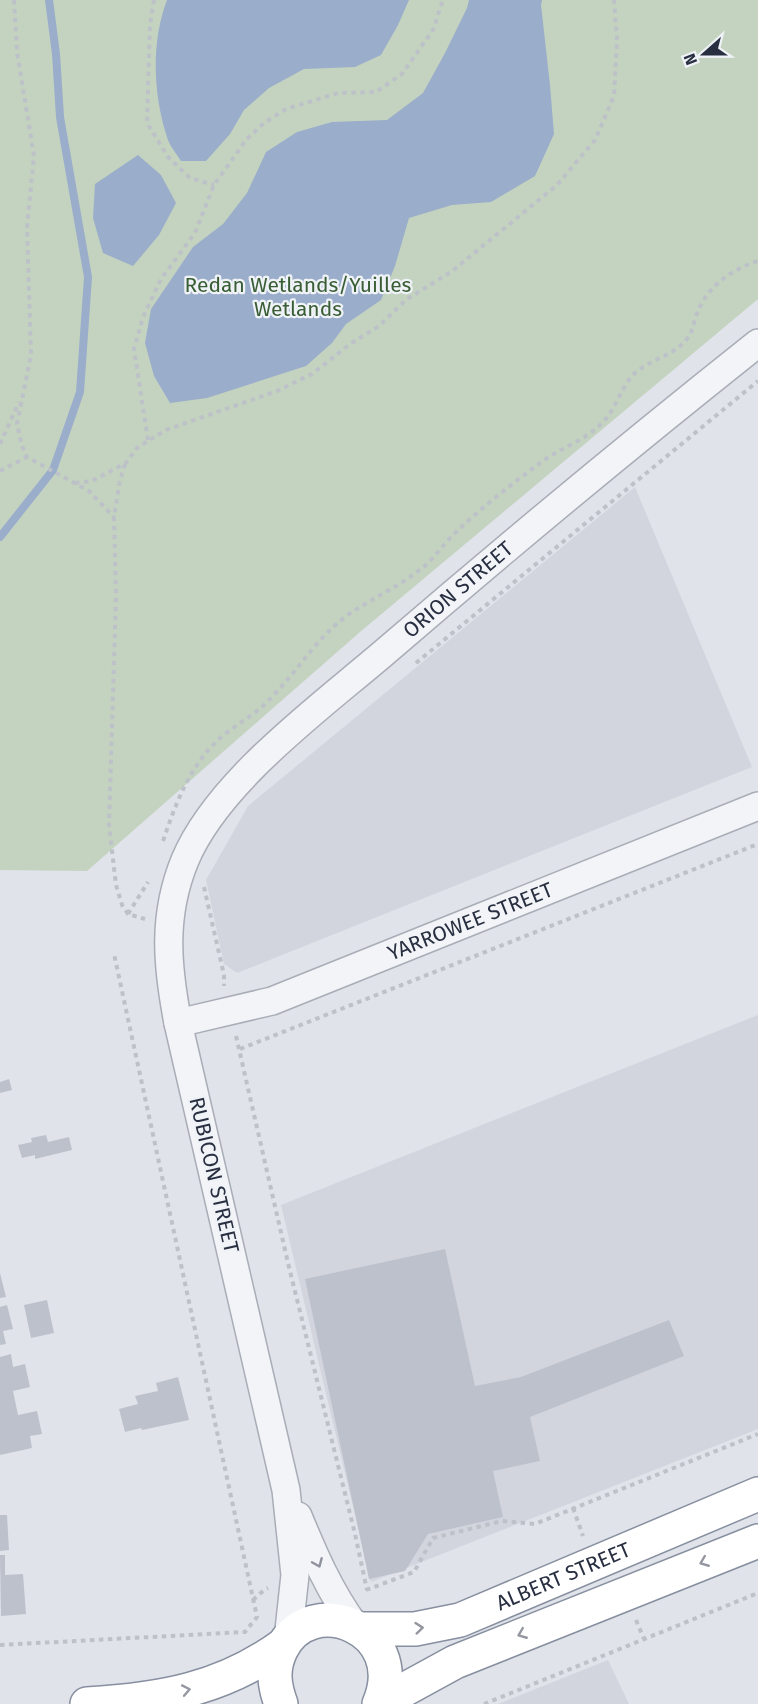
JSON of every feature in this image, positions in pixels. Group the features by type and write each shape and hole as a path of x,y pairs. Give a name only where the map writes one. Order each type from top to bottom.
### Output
{"highway":[{"name":"ALBERT STREET","path":"87,1704 127,1702 214,1684 255,1665 286,1642 299,1629 313,1623 334,1621 358,1628 415,1629 460,1620 758,1494"},
{"name":"ALBERT STREET","path":"380,1703 455,1662 758,1541"},
{"path":"358,1628 377,1646 383,1657 386,1680 380,1703"},
{"path":"281,1704 276,1691 274,1675 276,1660 286,1642"}],"street":[{"name":"ORION STREET","path":"194,870 218,808 255,765 447,599 758,343"},
{"name":"YARROWEE STREET","path":"178,1023 272,1001 758,806"},
{"name":"RUBICON STREET","path":"194,870 170,905 168,963 178,1023 286,1490 295,1575 286,1642"},
{"name":"RUBICON STREET","path":"286,1490 323,1575 336,1599 358,1628"}],"path":[{"path":"14,0 17,52 34,156 27,228 30,355 17,424 22,446 28,457 98,498 114,517"},
{"path":"154,0 150,24 147,123 168,157 190,178 214,185"},
{"path":"148,440 134,349 143,317 161,279 195,233 214,185 246,140 264,123 286,109 338,93 376,92 402,74 433,30 443,0"},
{"path":"169,925 128,914 122,905 116,885 109,825 116,596 114,517 118,488 126,463 132,454 148,440 166,430 277,391 312,374 350,344 379,326 407,299 450,272 557,185 595,140 614,96 617,40 614,0"},
{"path":"162,846 179,796 201,758 220,738 268,702 317,642 349,614 423,567 456,531 541,462 558,450 586,436 600,425 612,412 631,377 644,366 671,352 693,331 696,316 703,301 716,283 731,272 758,261"},
{"path":"411,667 758,381"},
{"path":"0,444 22,396"},
{"path":"0,471 28,457"},
{"path":"75,483 92,481 126,463"},
{"path":"240,1049 758,844"},
{"path":"194,870 224,975 222,990"},
{"path":"128,914 146,887 150,876"},
{"path":"0,1645 245,1632 257,1617 114,954"},
{"path":"235,1032 367,1590 414,1572 433,1538 502,1521 535,1524 758,1434"},
{"path":"573,1508 585,1540"},
{"path":"484,1704 758,1593"},
{"path":"633,1611 644,1639"}],"shaded area":[{"path":"635,487 752,767 237,973 224,964 206,880 248,806"},
{"path":"758,1015 758,1429 371,1582 281,1205"},
{"path":"608,1660 629,1704 498,1704"}],"green space":[{"name":"Redan Wetlands/Yuilles Wetlands","path":"0,0 758,0 758,299 360,632 87,871 0,870"}],"water":[{"path":"167,0 409,0 381,55 355,67 304,69 269,88 244,110 230,134 206,161 181,161 168,140 162,120 157,86 156,50"},
{"path":"469,0 542,0 554,134 535,176 491,202 452,205 409,218 395,266 381,300 346,324 332,343 306,366 207,398 170,403 154,376 145,343 151,309 193,247 223,224 247,193 266,152 297,132 332,122 387,120 423,93 445,53"},
{"path":"138,155 161,175 176,203 159,235 133,266 103,253 93,218 95,184"}],"building":[{"path":"9,1079 12,1090 0,1093 0,1082"},
{"path":"46,1135 48,1142 69,1137 72,1150 35,1159 35,1155 22,1158 18,1145 32,1142 31,1138"},
{"path":"445,1249 475,1386 521,1377 669,1320 684,1356 530,1417 540,1461 493,1471 503,1517 428,1534 405,1571 369,1579 305,1279"},
{"path":"0,1273 6,1297 0,1298"},
{"path":"47,1300 54,1333 31,1338 24,1305"},
{"path":"7,1305 13,1329 3,1331 6,1344 0,1345 0,1307"},
{"path":"11,1354 13,1367 25,1364 30,1387 13,1391 18,1415 37,1411 42,1434 30,1436 32,1448 0,1455 0,1357"},
{"path":"178,1377 189,1420 125,1432 119,1409 138,1404 135,1396 158,1391 156,1383"},
{"path":"0,1515 7,1515 9,1550 0,1551"},
{"path":"0,1555 5,1555 5,1575 23,1574 26,1614 1,1616"}],"waterway":[{"path":"0,537 53,470 80,392 88,277 60,117 56,54 49,0"}]}
